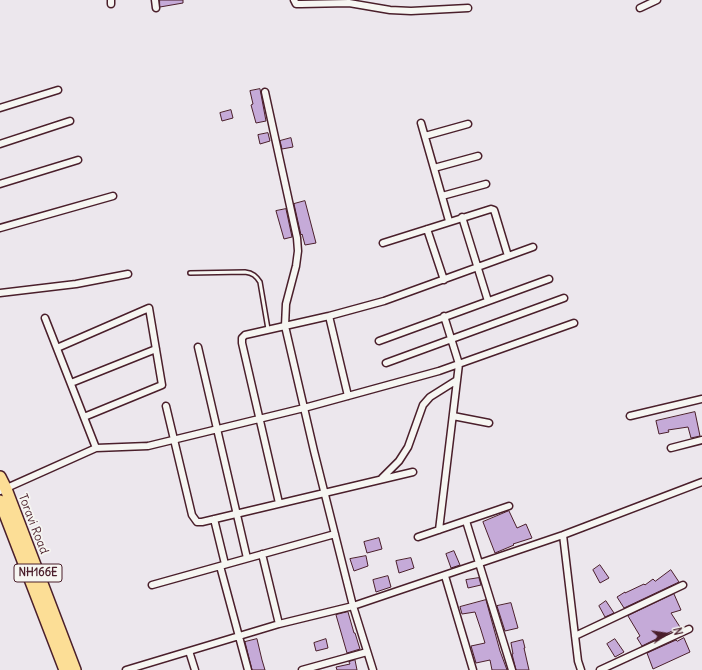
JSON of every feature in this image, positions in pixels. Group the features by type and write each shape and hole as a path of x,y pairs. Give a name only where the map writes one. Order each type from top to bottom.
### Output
{"highway":[{"name":"Toravi Road","path":"0,477 3,490 75,670"},
{"name":"Toravi Road","path":"0,501 65,670"}],"street":[{"path":"155,0 156,8"},
{"path":"294,0 296,4 349,3 390,10 411,11 468,8"},
{"path":"640,8 657,0"},
{"path":"0,108 58,90"},
{"path":"265,92 297,238 298,251 296,266 286,304 285,326 353,606 373,670"},
{"path":"0,144 70,121"},
{"path":"421,123 449,221"},
{"path":"425,136 468,124"},
{"path":"434,168 478,156"},
{"path":"0,184 78,160"},
{"path":"442,196 486,184"},
{"path":"0,228 112,196"},
{"path":"383,243 488,208 494,210 508,256"},
{"path":"462,217 488,301"},
{"path":"427,229 444,280"},
{"path":"279,504 242,343 242,338 245,334 329,316 402,296 533,247"},
{"path":"0,293 76,284 128,274"},
{"path":"379,341 444,316 549,279"},
{"path":"386,362 564,298"},
{"path":"57,348 149,308 162,385 84,417"},
{"path":"329,316 348,396"},
{"path":"439,530 459,364 444,316"},
{"path":"45,318 96,448"},
{"path":"3,490 96,448 148,446 304,408 438,372 574,323"},
{"path":"198,347 247,558"},
{"path":"71,383 156,349"},
{"path":"381,480 399,461 408,447 423,405 430,397 457,380"},
{"path":"630,416 702,399"},
{"path":"166,406 195,520 197,522 237,514 413,472"},
{"path":"452,416 488,423"},
{"path":"671,448 702,440"},
{"path":"126,670 141,668 189,651 279,624 353,606 445,576 564,535 702,482"},
{"path":"418,537 509,506"},
{"path":"214,519 222,565 248,670"},
{"path":"466,520 512,670"},
{"path":"152,585 335,534"},
{"path":"564,535 578,661 581,670"},
{"path":"262,554 279,624"},
{"path":"445,576 473,670"},
{"path":"576,636 683,585"},
{"path":"600,670 689,629"},
{"path":"189,651 195,670"},
{"path":"302,670 367,652"}],"lane":[{"path":"190,273 252,273 260,282 268,329"}],"building":[{"path":"160,0 183,0 183,3 160,7"},
{"path":"260,89 266,121 256,123 251,105 253,104 250,91"},
{"path":"231,110 233,118 222,121 220,113"},
{"path":"268,133 270,141 260,144 258,135"},
{"path":"291,138 293,147 282,149 280,141"},
{"path":"305,201 316,243 305,245 302,234 301,235 294,204"},
{"path":"286,209 292,237 284,239 276,211"},
{"path":"695,412 700,436 691,438 688,427 668,430 669,432 659,434 656,421"},
{"path":"509,511 517,528 526,524 532,538 513,544 514,545 495,553 483,522"},
{"path":"379,538 382,549 367,553 364,542"},
{"path":"454,551 460,565 451,568 446,554"},
{"path":"366,556 368,566 354,571 350,559"},
{"path":"411,558 414,568 399,573 396,561"},
{"path":"600,565 609,578 600,583 593,570"},
{"path":"671,570 679,582 624,608 617,597 625,592 644,584 645,585 653,579 655,581"},
{"path":"388,576 391,587 376,592 373,580"},
{"path":"479,578 481,585 468,588 466,580"},
{"path":"674,594 681,610 671,613 680,627 642,646 637,638 640,636 628,616"},
{"path":"486,600 500,651 507,670 492,670 490,660 476,663 471,646 485,643 475,612 462,614 460,607"},
{"path":"606,601 614,613 605,617 599,606"},
{"path":"511,603 518,628 505,631 497,606"},
{"path":"348,612 360,649 347,653 336,615"},
{"path":"684,638 690,652 653,669 647,653"},
{"path":"257,639 265,670 252,670 245,642"},
{"path":"326,639 328,648 316,651 314,643"},
{"path":"615,639 624,652 615,657 607,644"},
{"path":"523,640 529,670 516,670 511,643"},
{"path":"355,660 357,670 337,670 336,667 350,664 349,662"}]}
